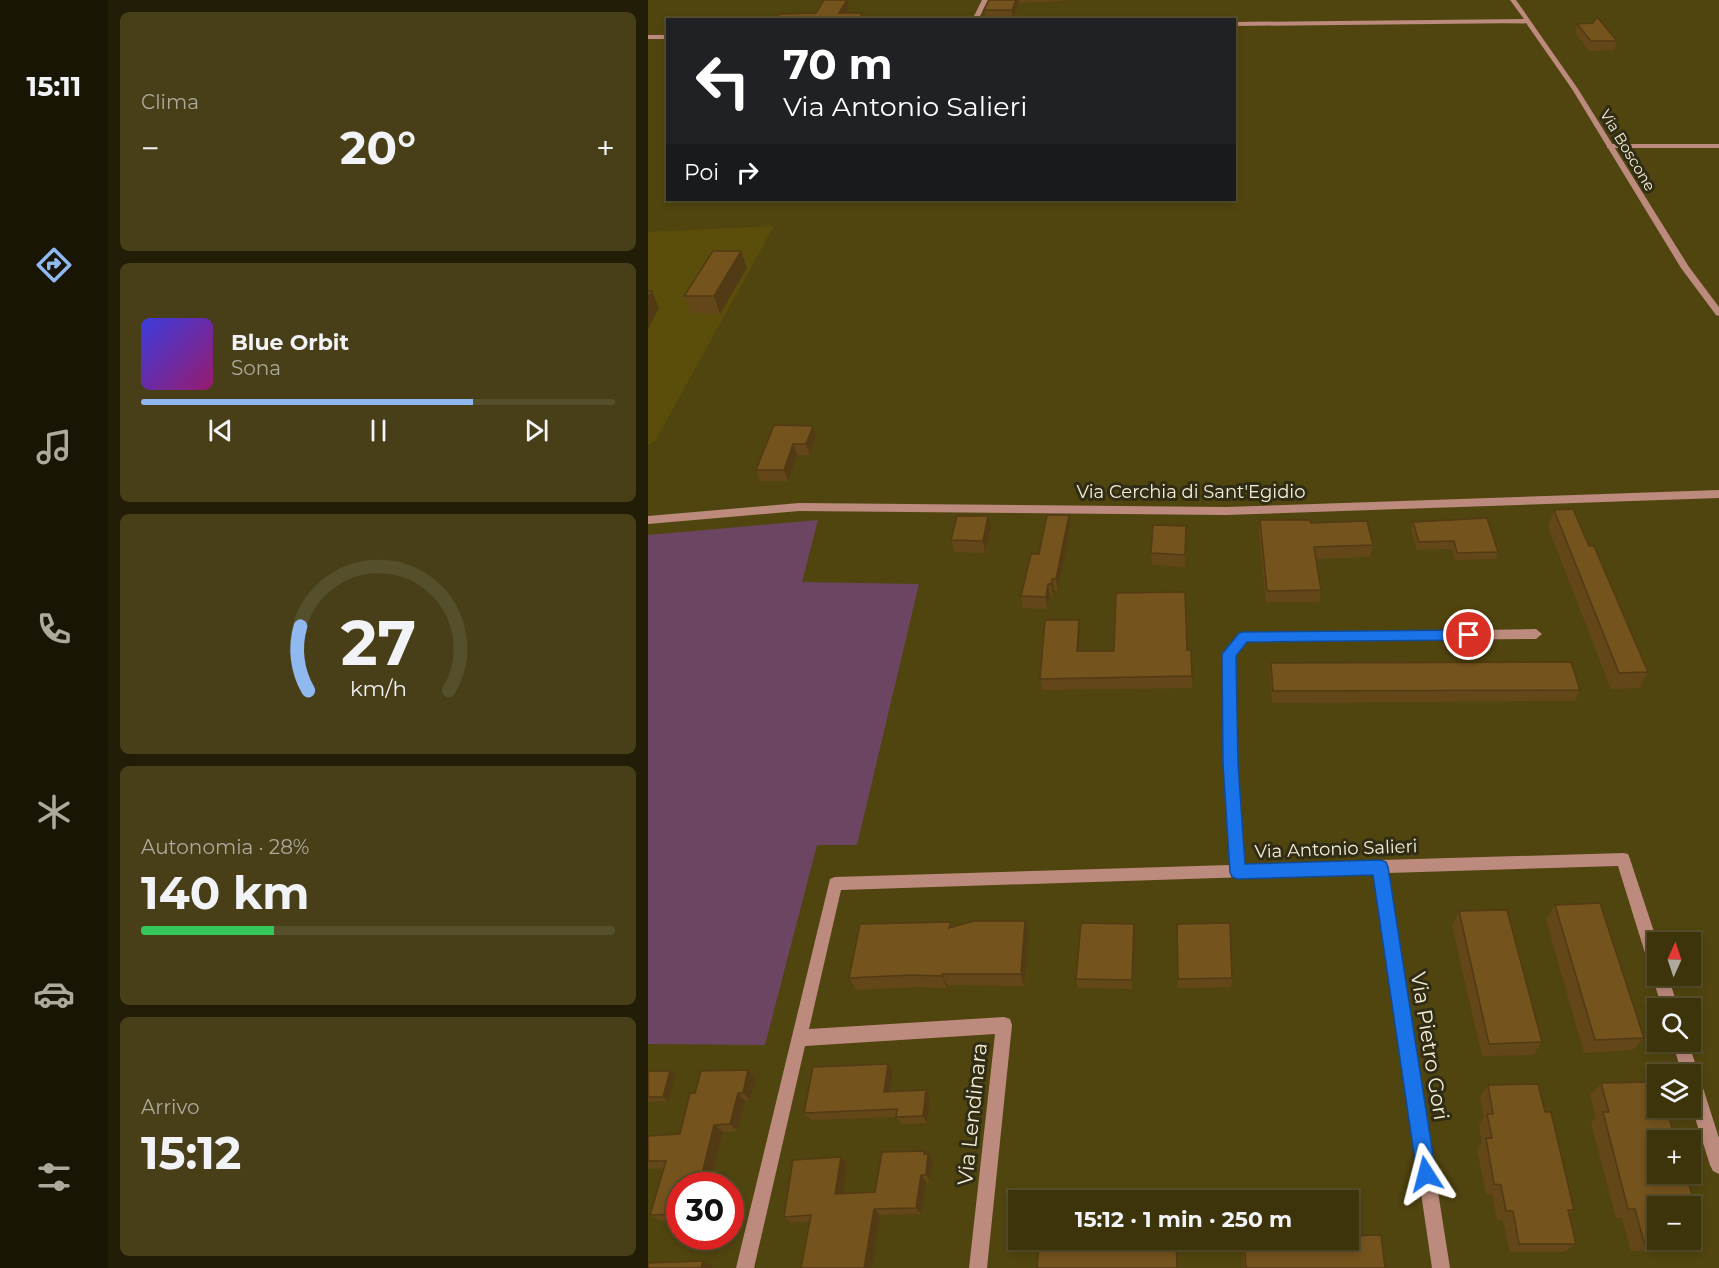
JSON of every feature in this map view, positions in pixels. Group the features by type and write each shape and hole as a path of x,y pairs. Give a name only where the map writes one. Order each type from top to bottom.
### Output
{"street":[{"path":"976,18 984,0"},
{"name":"Via Boscone","path":"1513,0 1575,90 1685,268 1719,313"},
{"path":"1236,24 1526,21"},
{"path":"648,37 666,37"},
{"path":"1610,146 1719,146"},
{"name":"Via Cerchia di Sant'Egidio","path":"648,518 798,507 1226,511 1719,494"},
{"path":"1238,872 1231,764 1229,654 1243,637 1536,634"},
{"name":"Via Antonio Salieri","path":"799,1038 835,884 1623,859 1647,934"},
{"name":"Via Pietro Gori","path":"1380,867 1441,1268"},
{"name":"Via Lendinara","path":"799,1038 1004,1025 978,1268"},
{"path":"746,1268 799,1038"},
{"path":"1701,1109 1719,1165"}],"shaded area":[{"path":"774,226 655,441 648,445 648,232"},
{"path":"818,520 802,582 919,584 857,845 817,845 765,1045 648,1044 648,535"}],"building":[{"path":"824,0 847,0 839,13 862,13 860,18 776,18 779,14 816,13"},
{"path":"989,0 1016,0 1012,10 984,10"},
{"path":"1597,17 1617,41 1591,41 1577,24 1593,23"},
{"path":"713,251 741,251 714,296 684,296"},
{"path":"774,425 813,426 806,444 793,444 784,470 756,470"},
{"path":"1573,509 1589,546 1594,546 1648,672 1619,673 1554,510"},
{"path":"1047,515 1069,515 1056,579 1052,579 1051,584 1048,584 1046,597 1021,596 1031,554 1039,554"},
{"path":"957,516 988,516 983,541 951,540"},
{"path":"1487,518 1498,552 1457,553 1454,541 1419,542 1413,522"},
{"path":"1260,520 1310,520 1311,523 1367,521 1373,545 1314,547 1321,590 1267,591"},
{"path":"1153,525 1186,526 1185,555 1151,553"},
{"path":"1185,592 1187,650 1191,650 1192,676 1040,679 1045,620 1079,620 1077,651 1114,651 1116,593"},
{"path":"1571,662 1580,690 1273,691 1271,663"},
{"path":"1600,903 1644,1038 1595,1040 1555,905"},
{"path":"1507,910 1542,1042 1489,1044 1459,911"},
{"path":"974,921 1025,921 1021,974 942,974 942,976 849,978 860,924 951,922 949,928"},
{"path":"1081,923 1134,924 1132,980 1076,979"},
{"path":"1230,923 1232,978 1178,979 1177,924"},
{"path":"888,1064 884,1092 926,1090 923,1116 896,1117 897,1109 804,1113 813,1067"},
{"path":"748,1070 743,1093 738,1093 730,1124 714,1125 702,1172 666,1172 666,1214 650,1215 666,1161 648,1161 648,1136 680,1134 690,1093 695,1093 701,1071"},
{"path":"648,1071 670,1071 663,1097 648,1097"},
{"path":"1647,1082 1647,1118 1669,1118 1673,1130 1647,1130 1647,1184 1689,1184 1693,1196 1647,1196 1647,1242 1644,1242 1635,1209 1628,1209 1603,1112 1609,1112 1601,1083"},
{"path":"1538,1084 1545,1112 1551,1112 1574,1210 1568,1210 1576,1244 1519,1244 1513,1211 1506,1211 1501,1185 1494,1184 1486,1138 1492,1138 1487,1114 1493,1114 1488,1085"},
{"path":"924,1151 924,1154 928,1154 926,1175 921,1175 916,1208 874,1209 864,1268 801,1268 811,1215 784,1217 793,1160 841,1157 835,1194 875,1192 882,1152"},
{"path":"1381,1235 1385,1268 1246,1268 1245,1250 1359,1250 1359,1236"},
{"path":"1038,1250 1176,1250 1177,1268 1037,1268"},
{"path":"703,1261 701,1268 648,1268 648,1263"}],"route":[{"path":"1426,1174 1380,867 1238,872 1231,764 1229,654 1243,637 1469,635"}]}
